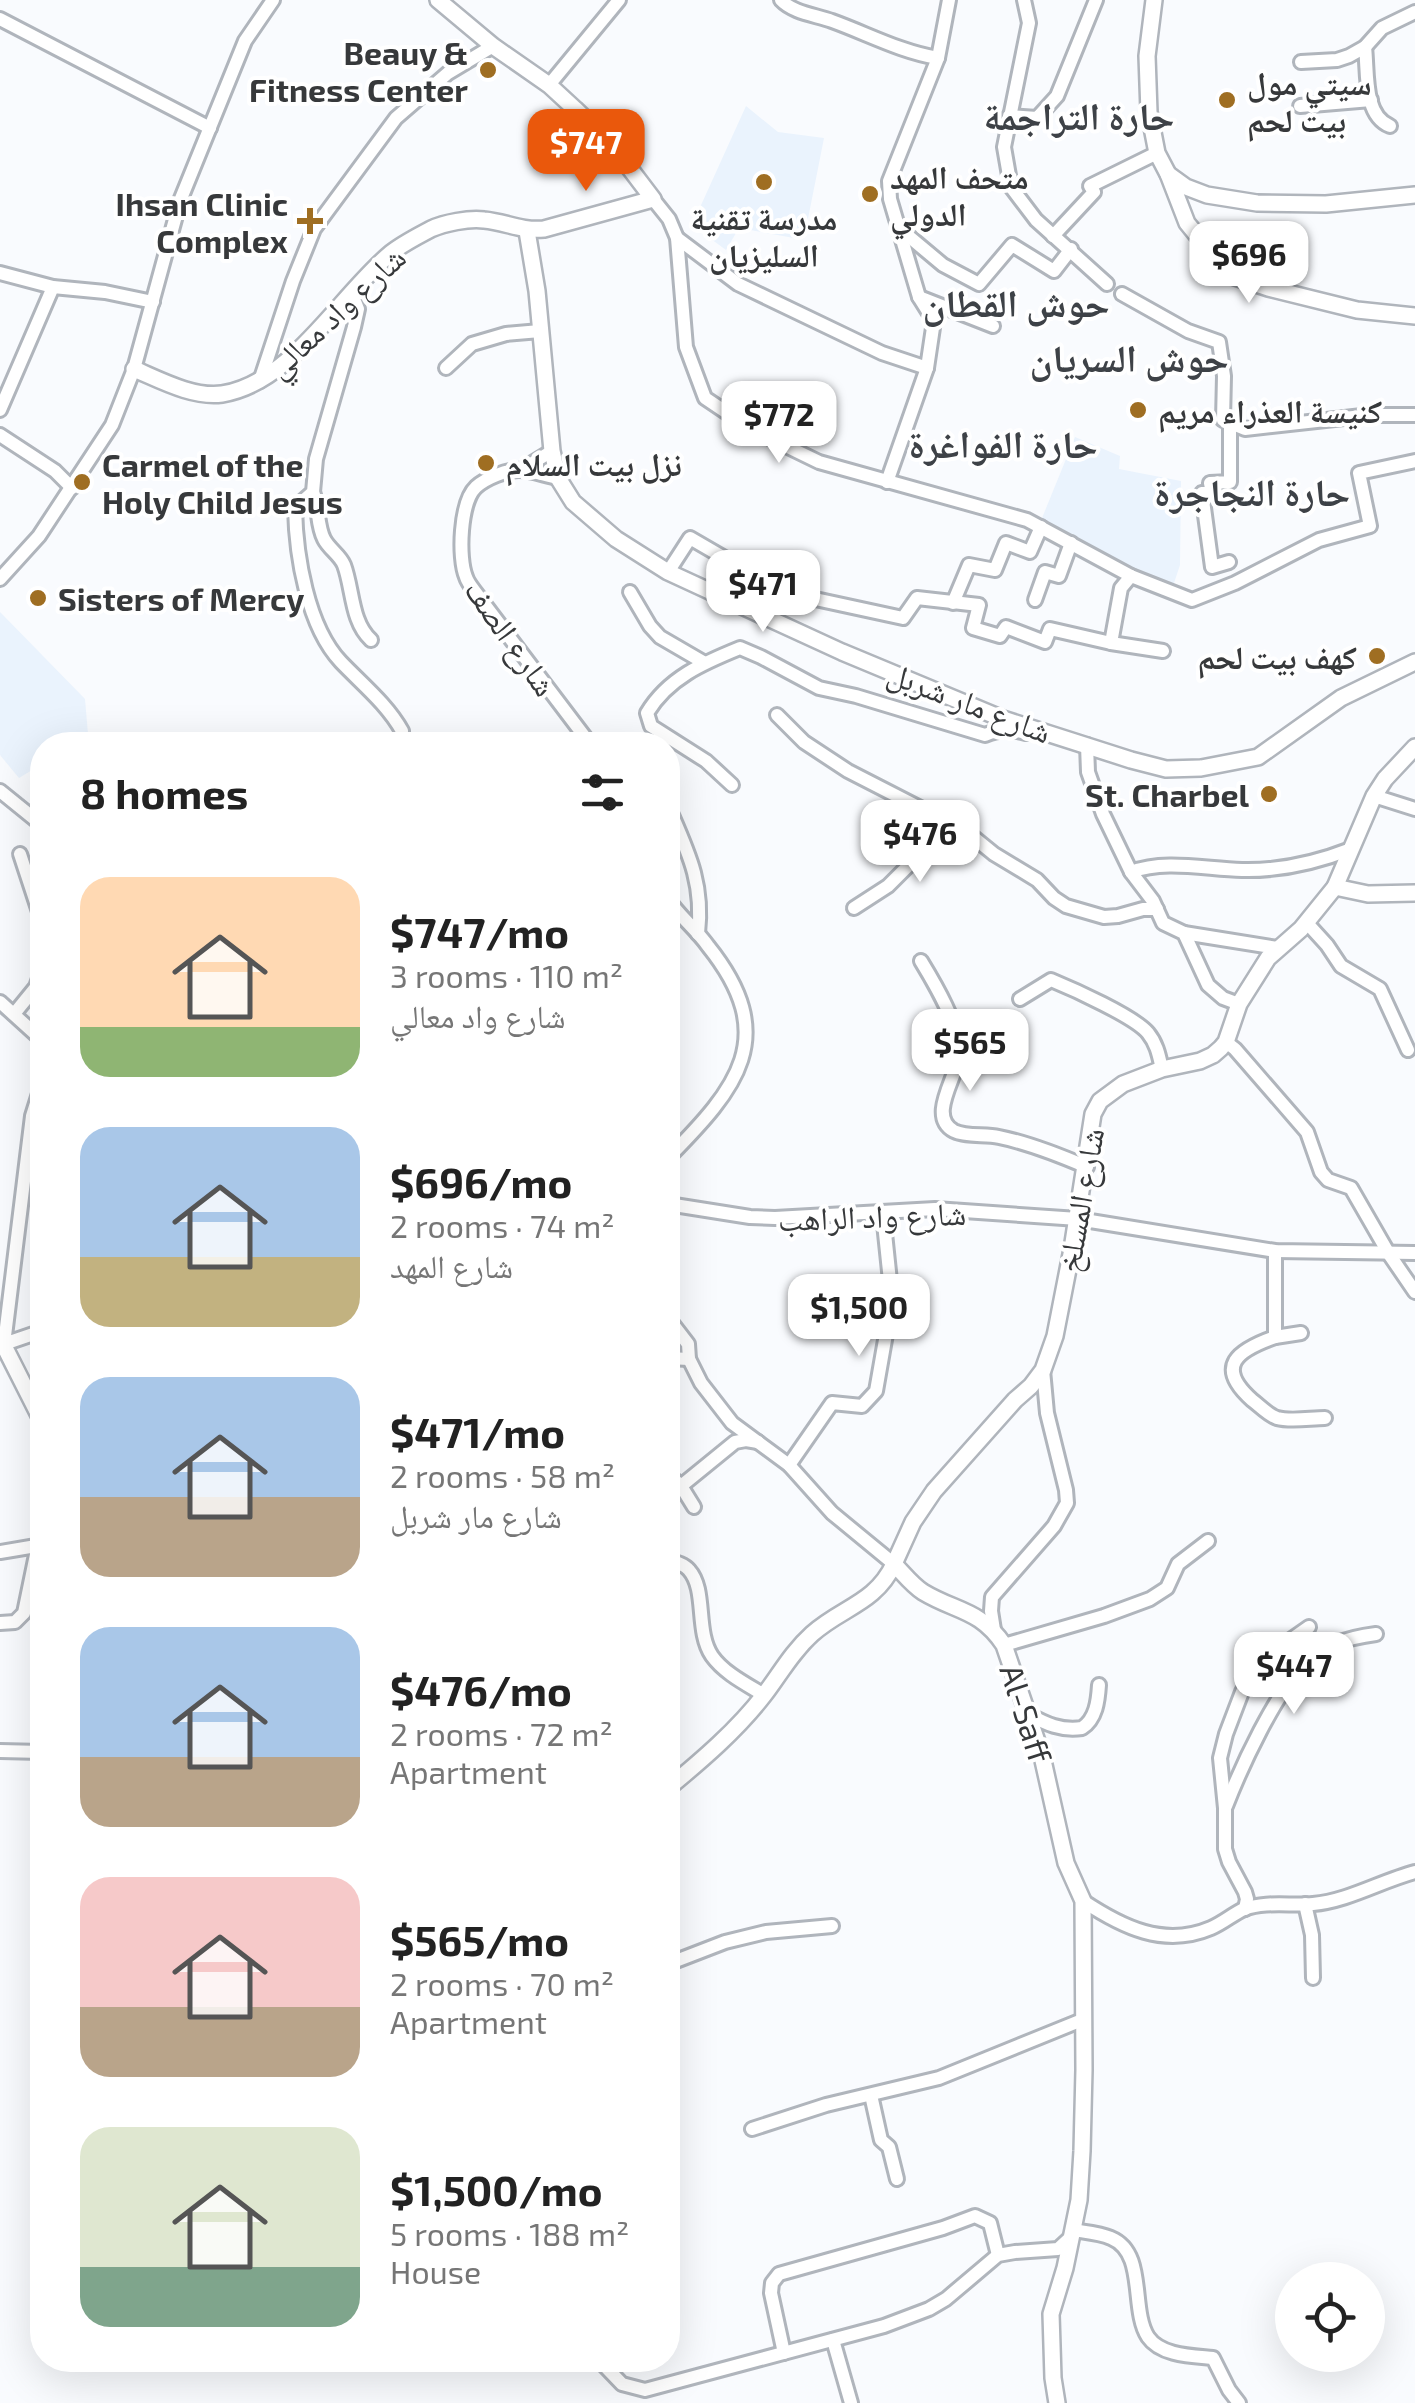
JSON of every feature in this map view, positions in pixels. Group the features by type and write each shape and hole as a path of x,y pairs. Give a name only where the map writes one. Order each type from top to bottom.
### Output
{"street":[{"path":"0,578 39,536 112,424 134,369 180,201 245,40 273,0"},
{"path":"438,0 575,109 612,145 669,219 677,238 686,348 706,398 750,429 819,462 1041,526 1131,576 1192,600 1236,583 1320,540 1370,526 1359,473 1415,461"},
{"path":"549,85 619,0"},
{"path":"781,0 787,6 886,44 938,58"},
{"path":"887,482 927,368 934,320 919,296 890,199 889,181 938,58 949,0"},
{"path":"1024,0 1029,23 1004,147 1012,186 1036,220 1108,284"},
{"path":"1009,116 1037,118 1057,96 1096,0"},
{"path":"1154,0 1147,56 1149,112 1157,153 1187,223 1222,266 1232,276 1268,288 1357,310 1415,316"},
{"path":"1301,62 1349,56 1365,47 1382,28 1415,12"},
{"path":"0,18 210,128"},
{"path":"260,381 314,229 396,118 448,73 493,46"},
{"path":"1365,47 1376,117 1390,126"},
{"path":"1300,106 1371,100"},
{"path":"1053,236 1094,192 1090,186 1157,153"},
{"path":"1168,174 1206,195 1257,203 1326,204 1415,196"},
{"name":"شارع واد معالي","path":"134,369 188,390 221,394 260,381 294,354 394,250 435,227 481,219 528,230 544,229 653,199"},
{"path":"898,227 943,265 980,284 1012,245 1054,271 1071,249"},
{"name":"شارع مار شربل","path":"528,230 558,478 573,502 616,539 668,572 842,652 1003,719 1166,769 1201,768 1258,757 1341,698 1415,662"},
{"path":"677,238 738,284 882,353 927,368"},
{"path":"0,273 154,302"},
{"path":"0,410 53,286"},
{"path":"352,294 358,309 316,459 313,492 323,538 343,562 356,615 371,640"},
{"path":"1122,294 1188,332 1219,342 1230,482 1210,484 1212,493 1202,493 1212,567 1229,562"},
{"path":"919,296 992,326"},
{"path":"446,368 472,344 506,334 540,331"},
{"path":"1226,422 1246,429 1370,415 1415,415"},
{"path":"0,435 54,471 72,488"},
{"name":"شارع الصف","path":"552,451 521,470 492,477 475,487 462,526 462,549 465,577 581,732"},
{"path":"521,470 558,478"},
{"path":"313,492 296,508 296,540 300,568 324,641 396,719 402,732"},
{"path":"953,602 969,564 994,570 1006,544 1030,552 1041,526"},
{"path":"668,572 690,538 783,592 903,618 918,598 979,605 973,628 1000,636 1006,627 1045,642 1050,629 1163,651"},
{"path":"1036,600 1045,572 1059,576 1071,543"},
{"path":"1110,643 1122,588 1131,576"},
{"path":"630,592 660,637 702,662"},
{"path":"661,732 652,726 647,713 664,688 702,662 740,648 819,688 985,734 1014,730 1046,738 1057,736"},
{"path":"777,715 804,742 848,771 967,832 1037,880 1066,906 1104,917 1157,910"},
{"path":"680,744 732,785"},
{"path":"1087,744 1088,772 1095,794 1131,872 1163,923 1184,933 1277,948"},
{"path":"1415,747 1384,779 1374,796 1335,888 1306,923 1268,958 1239,1004 1226,1042 1307,1132 1321,1172 1328,1180 1350,1188 1415,1292"},
{"path":"0,791 30,815"},
{"path":"1374,796 1415,809"},
{"path":"854,908 888,886 950,824"},
{"path":"680,834 699,887 698,934"},
{"path":"1131,872 1152,865 1280,869 1324,860 1351,849"},
{"path":"20,854 30,884"},
{"path":"1335,888 1368,894 1415,893"},
{"path":"680,913 710,947 734,984 745,1015 747,1036 740,1067 730,1087 680,1145"},
{"path":"1306,923 1341,966 1380,990 1408,1050"},
{"path":"1184,933 1208,985 1223,998 1239,1004"},
{"path":"921,961 958,1040 958,1064 942,1114 950,1128 1014,1140 1087,1167"},
{"path":"1020,999 1052,980 1104,1004 1146,1030 1156,1046 1162,1070"},
{"path":"14,1014 30,994"},
{"path":"0,1002 30,1029"},
{"name":"شارع المسلخ","path":"894,1564 934,1492 1043,1370 1055,1336 1087,1167 1093,1114 1100,1102 1122,1084 1200,1061 1226,1042"},
{"path":"30,1131 2,1341 30,1397"},
{"name":"شارع واد الراهب","path":"680,1206 750,1217 936,1209 1078,1218 1275,1251 1415,1253"},
{"path":"789,1465 832,1403 862,1406 876,1391 892,1300 884,1214"},
{"path":"1275,1251 1275,1337"},
{"path":"1301,1332 1253,1345 1236,1359 1231,1368 1233,1379 1267,1413 1279,1419 1325,1418"},
{"path":"2,1341 30,1333"},
{"path":"680,1334 688,1344 689,1359 701,1383 732,1423 736,1442"},
{"path":"680,1359 689,1359"},
{"path":"994,1630 992,1598 1054,1526 1067,1503 1047,1413 1043,1370"},
{"path":"680,1777 731,1732 815,1631 885,1582 894,1564 832,1513 789,1465 732,1423"},
{"path":"694,1507 681,1486 736,1442 760,1442"},
{"path":"1004,1644 1150,1599 1167,1588 1178,1564 1208,1541"},
{"path":"0,1552 30,1547"},
{"path":"680,1564 696,1582 703,1634 710,1653 730,1673 764,1695"},
{"name":"Al-Saff","path":"894,1564 922,1590 981,1619 1004,1644 1054,1800 1066,1863 1083,1901 1082,2151 1079,2200 1051,2314 1057,2403"},
{"path":"0,1623 21,1619 30,1588"},
{"path":"1245,1909 1246,1892 1225,1848 1220,1758 1242,1692 1255,1668 1309,1627"},
{"path":"1225,1808 1263,1726 1306,1663 1331,1647 1376,1634"},
{"path":"1028,1714 1048,1725 1082,1728 1092,1718 1099,1685"},
{"path":"0,1751 30,1752"},
{"path":"1083,1901 1114,1921 1150,1934 1180,1937 1209,1929 1245,1909 1339,1899 1415,1872"},
{"path":"1305,1904 1312,1935 1313,1978"},
{"path":"680,1959 724,1942 766,1932 832,1926"},
{"path":"752,2129 826,2105 939,2078 1082,2020"},
{"path":"871,2096 881,2140 888,2147 897,2178"},
{"path":"784,2353 771,2293 779,2274 975,2216 990,2224 998,2255"},
{"path":"610,2372 622,2384 645,2390 884,2326 930,2309 998,2255 1058,2249 1072,2234 1111,2238 1123,2246 1134,2265 1138,2305 1148,2336 1179,2354 1214,2358 1239,2403"},
{"path":"1042,2252 1058,2266 1062,2276"},
{"path":"833,2340 851,2403"}],"shaded area":[{"name":"مدرسة تقنية السليزيان","path":"746,106 778,132 824,138 805,234 794,238 739,228 726,250 692,225"},
{"path":"1075,437 1120,456 1119,469 1181,481 1180,565 1172,589 1095,554 1040,523"},
{"path":"0,612 85,699 88,732 30,732 30,771 19,778 0,755"}],"place":[{"name":"Beauy & Fitness Center","path":"488,70"},
{"name":"سيتي مول بيت لحم","path":"1227,100"},
{"name":"مدرسة تقنية السليزيان","path":"764,182"},
{"name":"متحف المهد الدولي","path":"870,194"},
{"name":"Ihsan Clinic Complex","path":"310,221"},
{"name":"كنيسة العذراء مريم","path":"1138,410"},
{"name":"نزل بيت السلام","path":"486,463"},
{"name":"Carmel of the Holy Child Jesus","path":"82,482"},
{"name":"Sisters of Mercy","path":"38,598"},
{"name":"كهف بيت لحم","path":"1377,656"},
{"name":"St. Charbel","path":"1269,794"}],"district":[{"name":"حارة التراجمة","path":"1079,115"},
{"name":"حوش القطان","path":"1016,302"},
{"name":"حوش السريان","path":"1129,357"},
{"name":"حارة الفواغرة","path":"1003,443"},
{"name":"حارة النجاجرة","path":"1252,491"}]}
